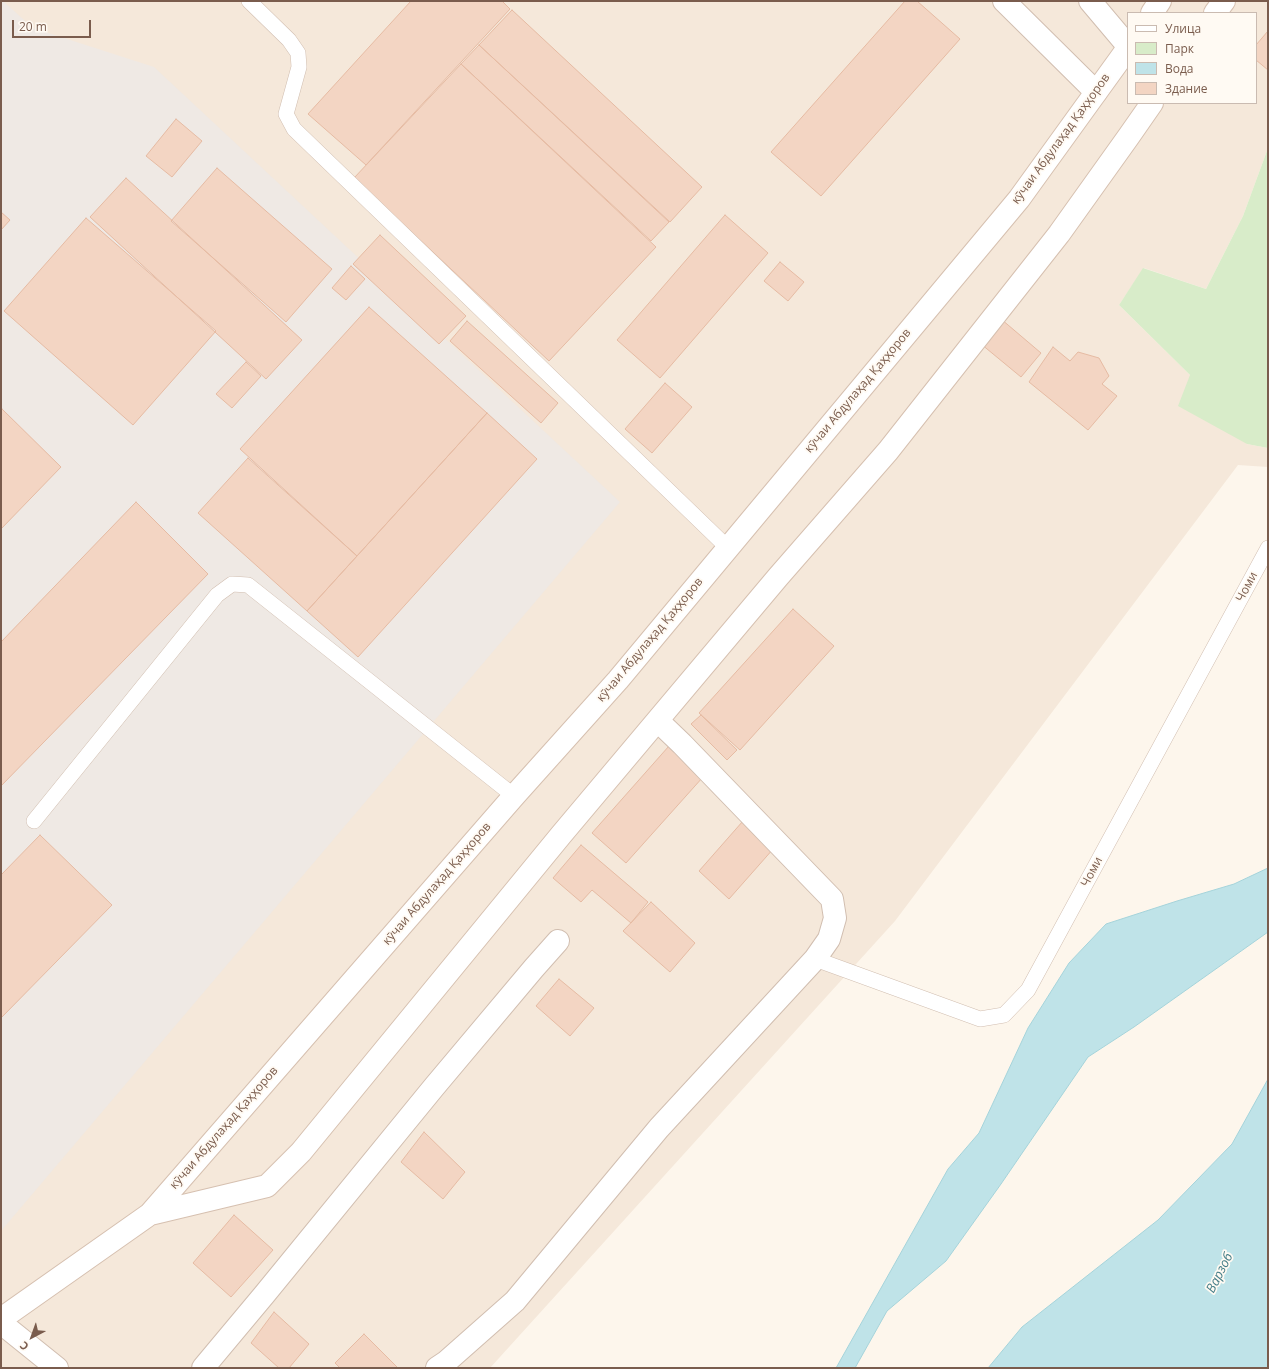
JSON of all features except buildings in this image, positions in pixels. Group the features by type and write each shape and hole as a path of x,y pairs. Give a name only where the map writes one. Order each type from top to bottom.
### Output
{"main road":[{"path":"1004,1 1096,92"},
{"path":"1090,1 1127,46"},
{"path":"1153,12 1160,1"},
{"path":"1216,12 1224,1"},
{"name":"кӯчаи Абдулаҳад Қаҳҳоров","path":"1,1319 150,1214 514,796 618,680 1019,199 1127,48"},
{"name":"кӯчаи Абдулаҳад Қаҳҳоров","path":"150,1214 267,1186 301,1152 561,835 778,577 888,450 1059,234 1151,104"},
{"path":"437,1368 446,1362 515,1301 658,1128 815,959 829,939 835,918 832,899 658,721"},
{"path":"203,1368 434,1087 558,941"},
{"path":"1,1323 57,1368"}],"lane":[{"path":"249,1 289,40 298,53 298,67 286,114 294,129 728,548"},
{"name":"Чоми","path":"815,959 980,1019 1004,1015 1028,990 1268,548"},
{"path":"34,821 217,595 232,584 248,585 514,796"}],"shaded area":[{"path":"1,1 1268,1 1268,148 1243,216 1206,289 1144,268 1119,305 1190,375 1247,444 1268,448 1268,467 1238,465 895,921 490,1368 1,1368"},
{"path":"1,1 3,1 33,28 154,67 620,502 1,1231"}],"green space":[{"path":"1268,148 1268,448 1247,444 1178,406 1190,375 1119,305 1143,268 1206,289 1243,216"}],"water":[{"path":"1268,868 1268,932 1134,1027 1088,1057 946,1261 887,1311 855,1368 836,1368 948,1169 979,1133 1028,1028 1069,963 1106,924 1234,884"},
{"name":"Варзоб","path":"1268,1079 1268,1368 988,1368 1022,1327 1158,1220 1232,1144"}]}
